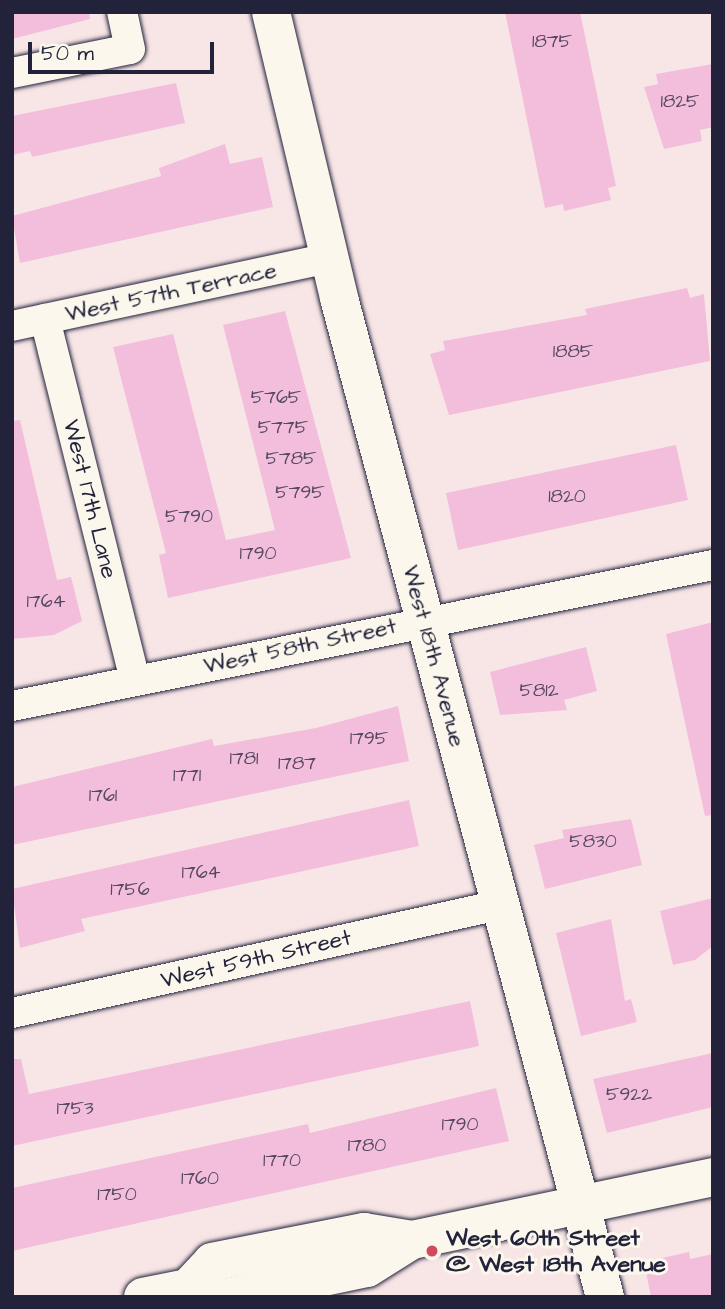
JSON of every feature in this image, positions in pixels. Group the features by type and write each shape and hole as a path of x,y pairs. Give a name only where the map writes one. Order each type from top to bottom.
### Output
{"street":[{"path":"12,73 130,49 122,12"},
{"name":"West 18th Avenue","path":"271,12 329,258 605,1297"},
{"name":"West 57th Terrace","path":"12,326 329,258"},
{"name":"West 17th Lane","path":"45,318 135,680"},
{"name":"West 58th Street","path":"12,706 713,565"},
{"name":"West 59th Street","path":"12,1013 499,905"},
{"path":"229,1297 367,1268 412,1240 713,1177"},
{"path":"188,1287 212,1262 364,1232 412,1240"},
{"path":"143,1297 188,1287 224,1297"}],"building":[{"path":"12,12 89,12 90,19 12,39"},
{"path":"505,12 580,12 616,186 608,188 611,200 564,211 563,204 545,208"},
{"path":"713,64 713,127 700,130 702,141 664,149 644,87 658,84 656,74"},
{"path":"176,83 185,123 32,157 30,151 12,155 12,116"},
{"path":"225,144 230,164 262,157 273,207 20,263 12,216 161,176 159,168"},
{"path":"687,288 690,298 704,294 710,361 449,415 430,354 445,350 443,341 587,315 585,309"},
{"path":"285,311 351,558 168,598 159,555 166,553 113,347 173,334 226,540 275,530 223,325"},
{"path":"20,420 57,580 71,577 82,621 54,635 12,639 12,421"},
{"path":"676,445 688,500 458,550 446,493"},
{"path":"713,622 713,815 705,816 666,634"},
{"path":"586,647 597,691 564,700 567,710 500,715 490,672"},
{"path":"398,706 409,761 12,845 12,787 212,739 214,746 316,728"},
{"path":"409,800 419,846 81,919 85,931 20,948 12,889"},
{"path":"631,819 642,865 545,889 534,845 564,838 562,830"},
{"path":"713,898 713,946 695,960 673,965 660,911"},
{"path":"611,919 625,1001 631,999 637,1022 581,1036 556,933"},
{"path":"470,1001 479,1046 12,1146 12,1059 21,1059 29,1094"},
{"path":"713,1053 713,1107 607,1133 593,1079"},
{"path":"496,1088 509,1141 12,1251 12,1188 308,1124 310,1133"},
{"path":"689,1252 690,1259 713,1254 713,1297 651,1297 644,1262"}],"place":[{"name":"West 60th Street @ West 18th Avenue","path":"432,1251"}]}
